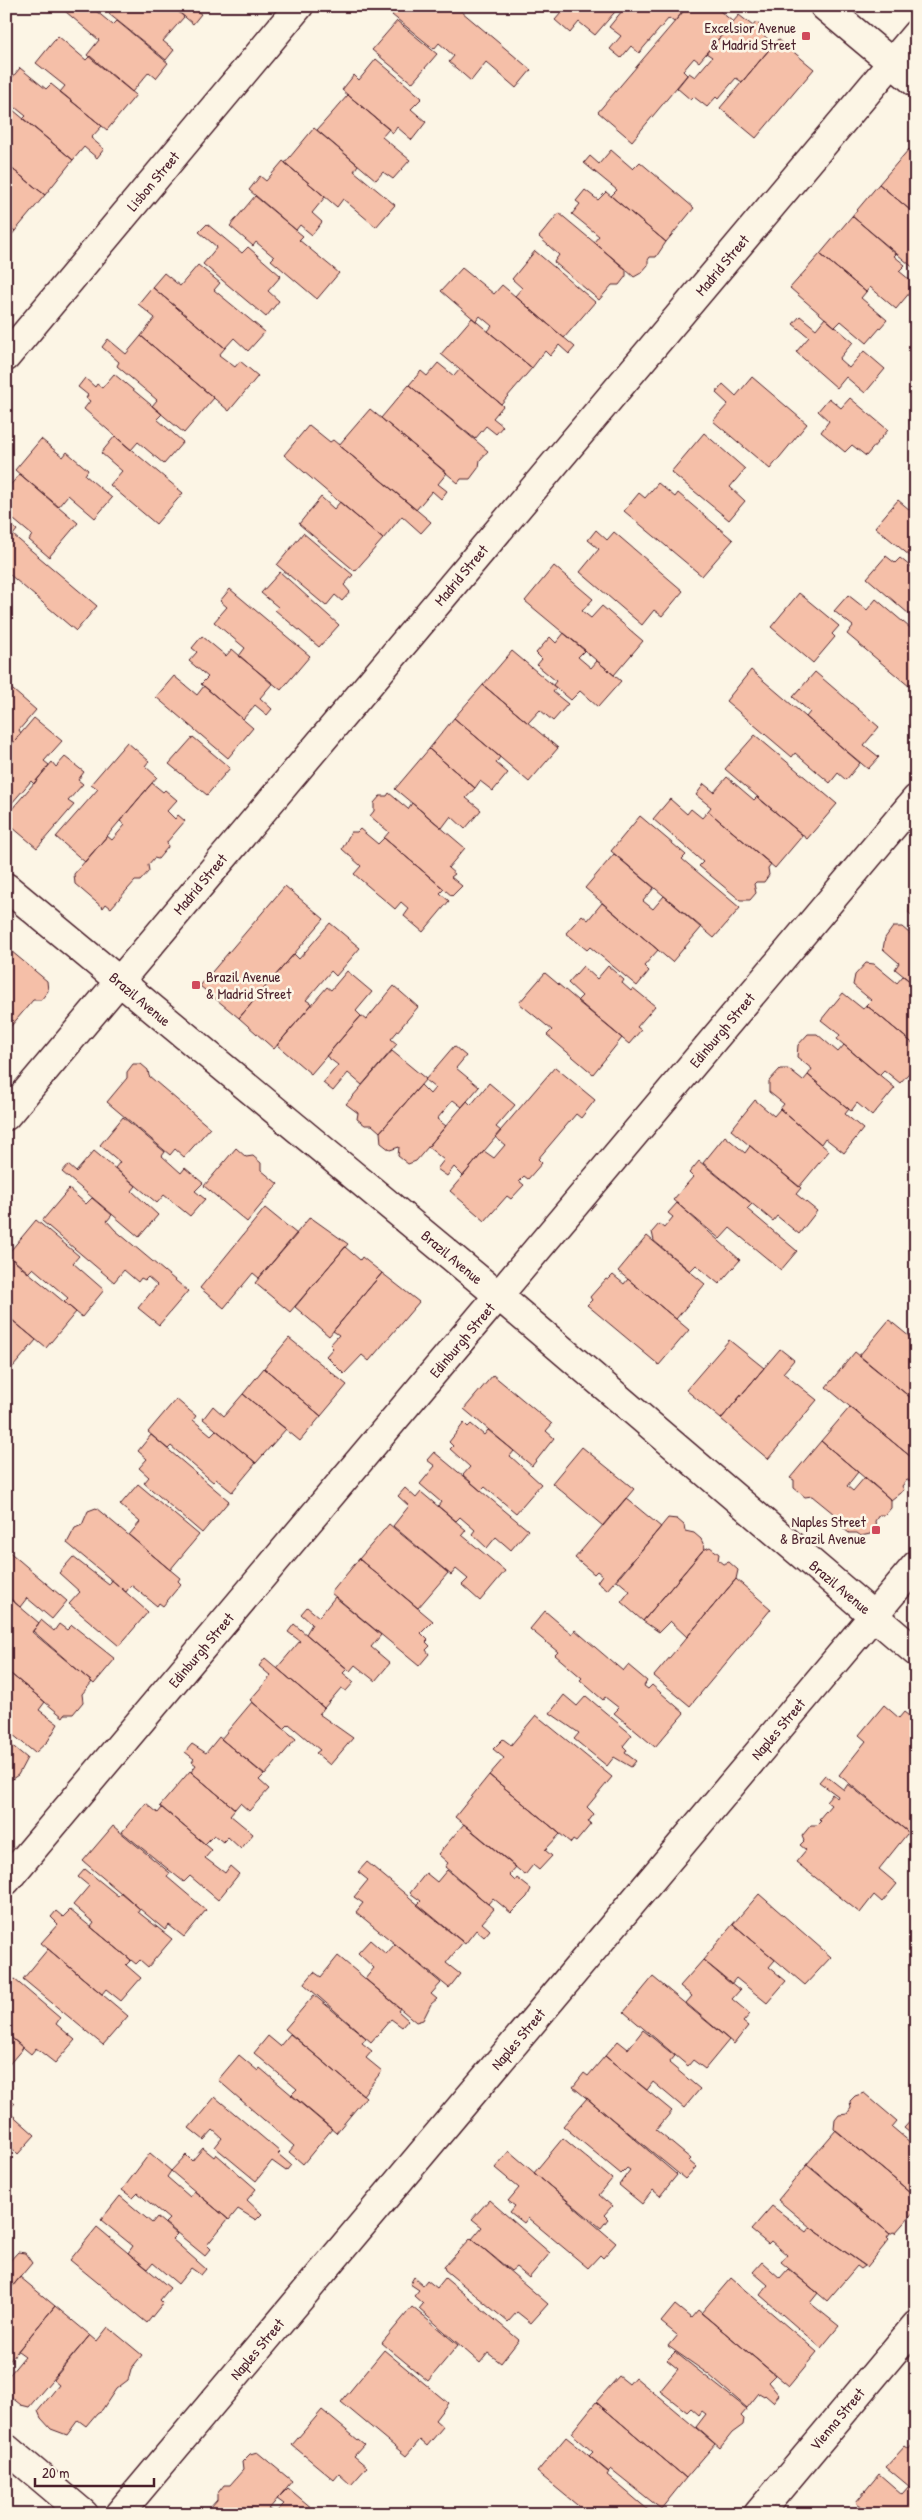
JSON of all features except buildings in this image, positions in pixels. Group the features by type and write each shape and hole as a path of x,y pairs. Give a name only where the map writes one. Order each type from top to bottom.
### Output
{"street":[{"name":"Lisbon Street","path":"6,357 299,6"},
{"path":"824,6 916,83"},
{"name":"Madrid Street","path":"6,1116 916,34"},
{"name":"Edinburgh Street","path":"6,1881 916,799"},
{"name":"Brazil Avenue","path":"6,887 499,1296 916,1652"},
{"name":"Naples Street","path":"119,2514 916,1565"},
{"name":"Vienna Street","path":"758,2514 916,2325"},
{"path":"6,2448 84,2514"}],"place":[{"name":"Excelsior Avenue & Madrid Street","path":"806,36"},
{"name":"Brazil Avenue & Madrid Street","path":"196,985"},
{"name":"Naples Street & Brazil Avenue","path":"876,1530"}]}
